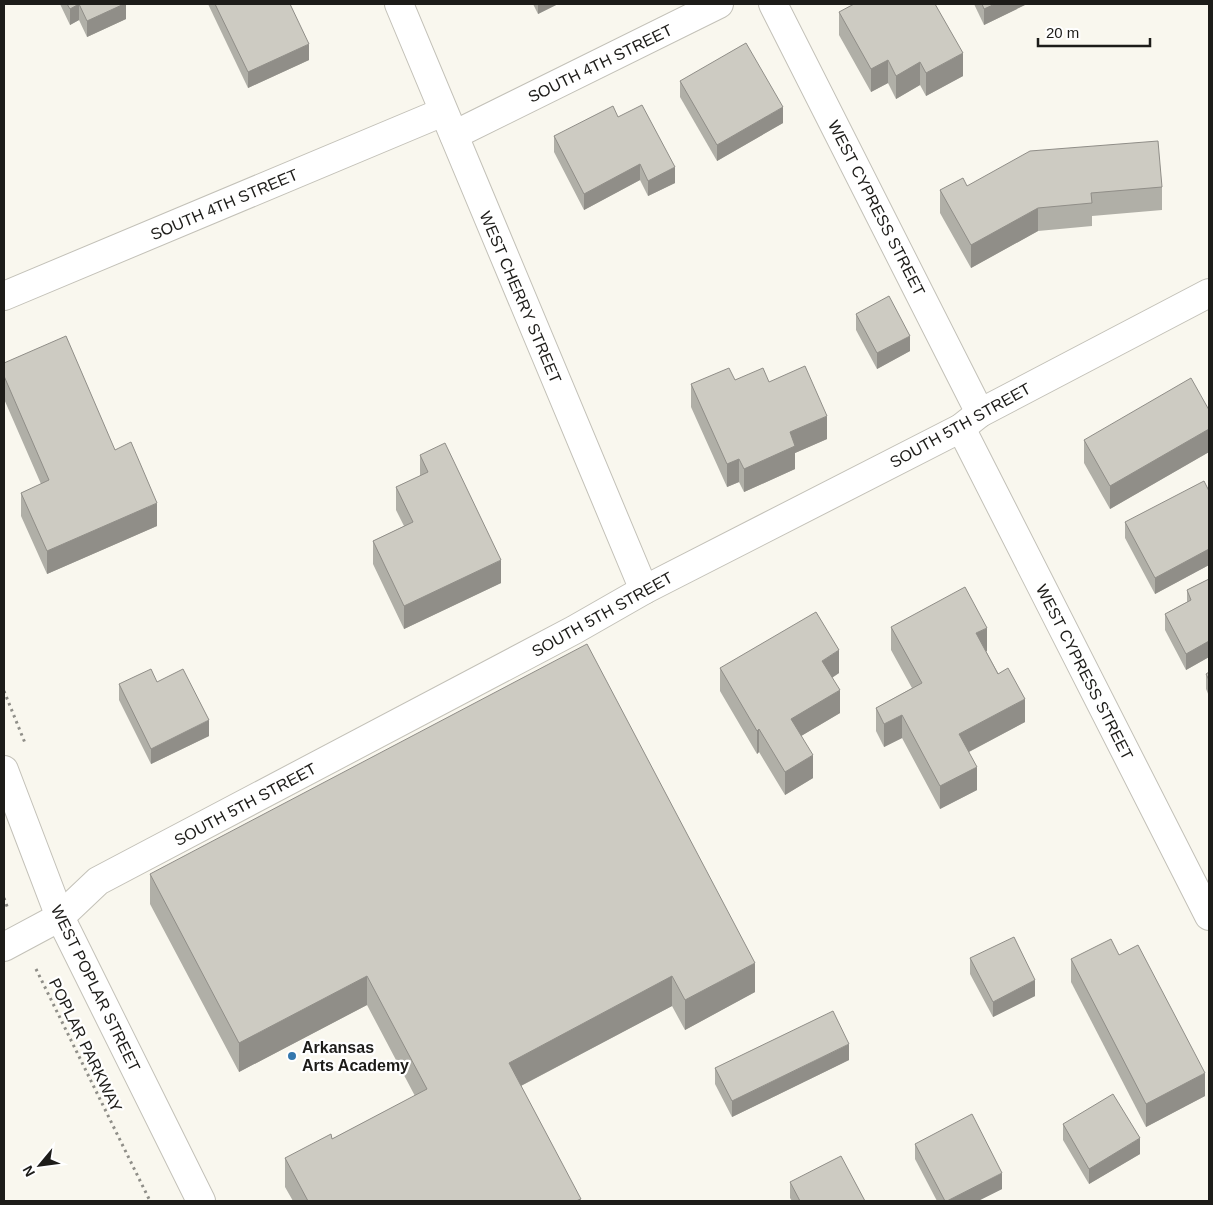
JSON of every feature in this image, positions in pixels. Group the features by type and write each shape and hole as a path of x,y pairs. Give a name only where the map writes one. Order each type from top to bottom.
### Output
{"street":[{"name":"WEST CHERRY STREET","path":"398,4 644,590"},
{"name":"SOUTH 4TH STREET","path":"4,296 448,123 719,4"},
{"name":"WEST CYPRESS STREET","path":"773,4 1209,916"},
{"name":"SOUTH 5TH STREET","path":"12,943 60,917 98,881 574,630 644,590 1209,294"},
{"name":"WEST POPLAR STREET","path":"4,770 60,917 201,1201"}],"path":[{"name":"POPLAR PARKWAY","path":"4,898 12,943 150,1201"}],"building":[{"path":"67,4 79,4 70,9"},
{"path":"79,4 124,4 87,21"},
{"path":"215,4 290,4 309,44 248,72"},
{"path":"854,4 935,4 963,53 926,73 920,62 896,76 888,60 871,69 839,12"},
{"path":"982,4 995,4 984,9"},
{"path":"746,43 783,107 717,145 680,81"},
{"path":"642,105 675,167 648,181 640,164 584,194 554,136 613,106 618,117"},
{"path":"1158,141 1162,187 1091,193 1092,203 1038,208 971,245 940,190 963,178 967,186 1030,151"},
{"path":"889,296 910,336 877,353 856,314"},
{"path":"66,336 115,450 131,442 157,503 47,551 21,493 49,480 4,376 4,363"},
{"path":"805,366 827,416 790,432 795,446 744,469 739,459 727,464 691,384 729,368 735,380 763,368 769,382"},
{"path":"1191,378 1209,410 1209,429 1110,486 1084,440"},
{"path":"445,443 501,560 404,606 373,541 413,522 396,487 428,472 420,455"},
{"path":"1204,481 1209,491 1209,549 1155,578 1125,522"},
{"path":"1209,579 1209,641 1186,654 1165,614 1191,600 1187,590"},
{"path":"965,587 987,628 976,633 998,674 1008,668 1025,699 959,734 977,767 940,786 902,715 884,724 876,708 922,683 891,627"},
{"path":"816,612 839,650 822,661 840,690 791,719 813,755 785,772 759,729 757,731 720,668"},
{"path":"587,644 755,963 685,1000 672,976 509,1063 581,1199 576,1201 308,1201 285,1158 331,1134 332,1139 427,1089 367,976 239,1043 150,874"},
{"path":"151,669 157,682 183,669 209,720 151,749 119,684"},
{"path":"1014,937 1035,980 993,1002 970,958"},
{"path":"1111,939 1119,955 1138,945 1205,1073 1146,1104 1071,959"},
{"path":"833,1011 849,1044 732,1101 715,1068"},
{"path":"1113,1094 1140,1138 1089,1169 1063,1124"},
{"path":"972,1114 1002,1173 945,1201 915,1144"},
{"path":"841,1156 865,1201 800,1201 790,1182"}],"place":[{"name":"Arkansas Arts Academy","path":"292,1056"}]}
